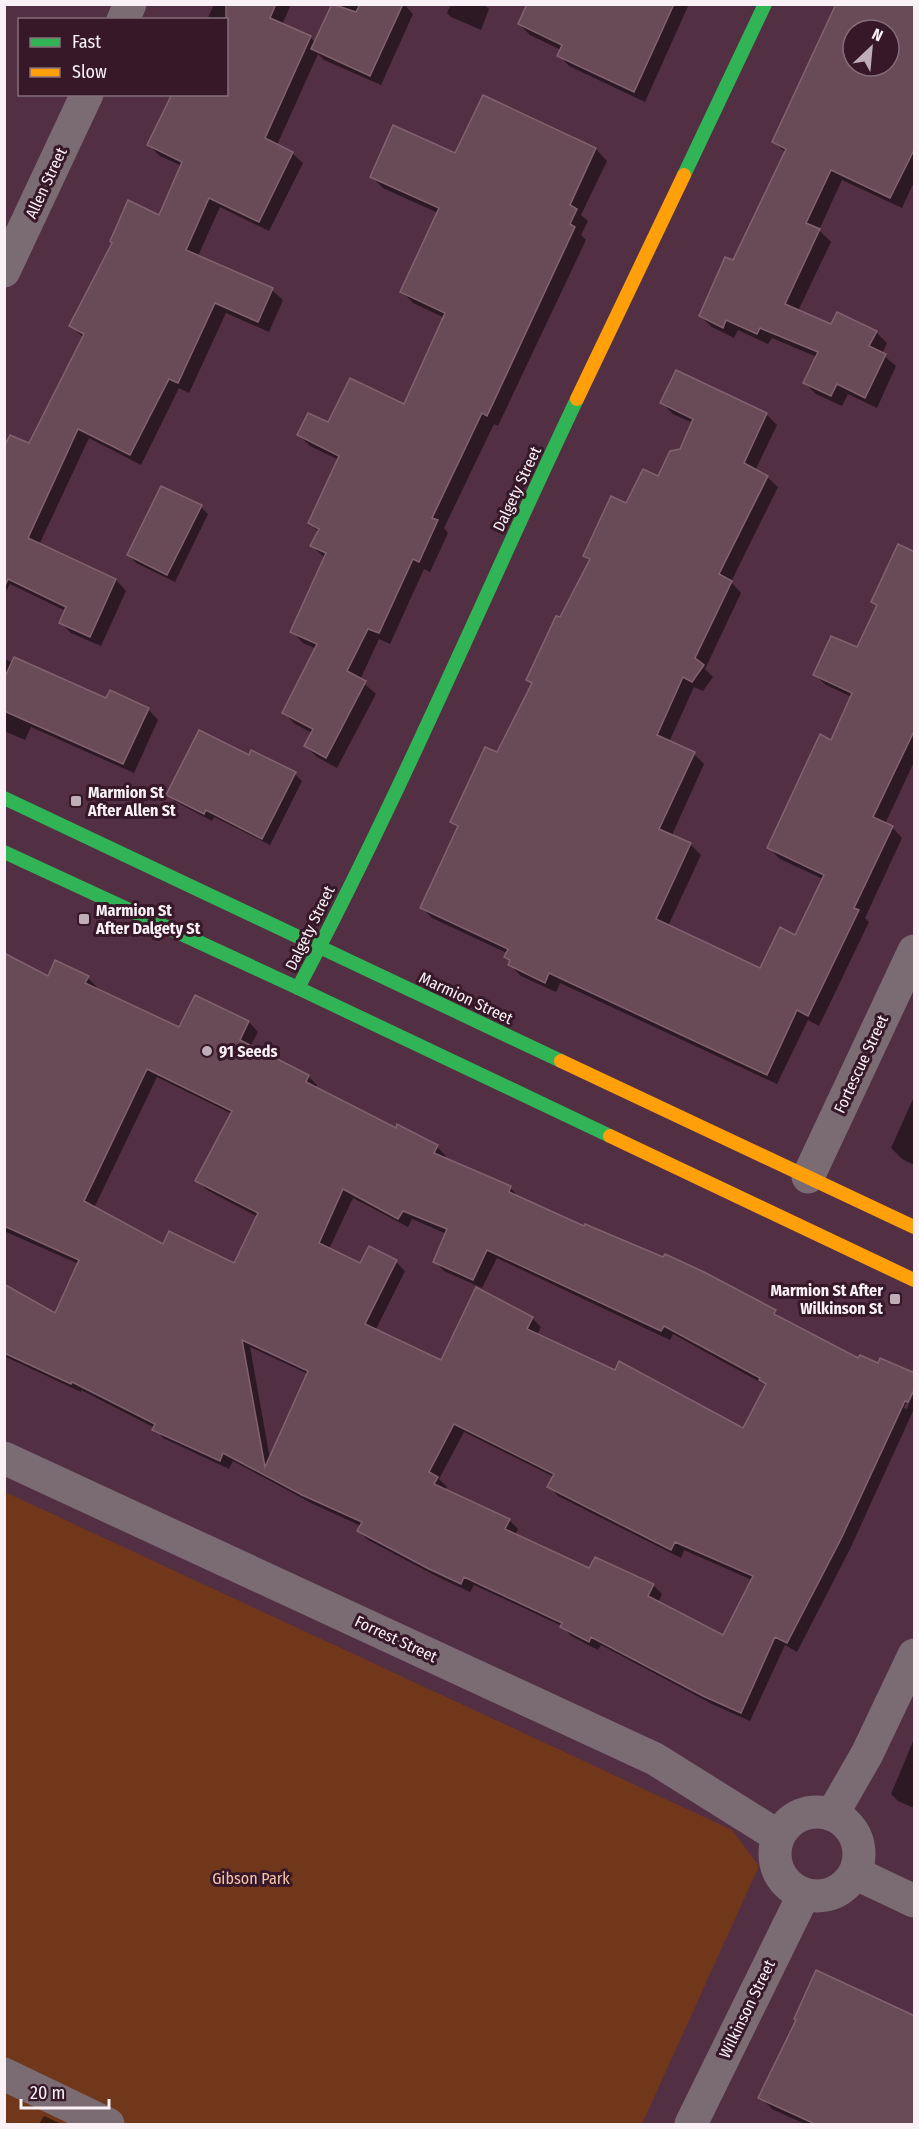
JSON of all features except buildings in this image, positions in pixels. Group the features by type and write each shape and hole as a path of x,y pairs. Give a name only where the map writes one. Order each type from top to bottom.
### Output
{"main road":[{"name":"Dalgety Street","path":"298,988 320,948 480,611 514,533 765,4"},
{"name":"Marmion Street","path":"4,798 915,1227"},
{"path":"4,852 298,988 915,1280"}],"street":[{"path":"124,18 130,4"},
{"name":"Allen Street","path":"4,271 86,96"},
{"name":"Fortescue Street","path":"808,1178 915,951"},
{"name":"Forrest Street","path":"4,1458 655,1759 778,1836"},
{"path":"832,1815 867,1754 915,1656"},
{"path":"820,1812 832,1815 843,1821 853,1832 858,1845 855,1873 846,1884 834,1892 821,1896 804,1894 786,1883 779,1872 775,1861 778,1836 786,1825 807,1813 820,1812"},
{"path":"855,1873 915,1900"},
{"name":"Wilkinson Street","path":"691,2124 804,1894"},
{"path":"4,2074 108,2124"}],"green space":[{"name":"Gibson Park","path":"5,1492 732,1830 759,1866 642,2124 5,2124"}],"traffic: fast":[{"path":"684,175 765,4"},
{"path":"298,988 372,843 577,399"},
{"path":"4,798 561,1061"},
{"path":"4,852 610,1136"}],"traffic: slow":[{"path":"577,399 684,175"},
{"path":"561,1061 914,1227"},
{"path":"610,1136 914,1280"}],"place":[{"name":"Marmion St After Allen St","path":"76,801"},
{"name":"Marmion St After Dalgety St","path":"84,919"},
{"name":"91 Seeds","path":"207,1051"},
{"name":"Marmion St After Wilkinson St","path":"895,1299"}]}
